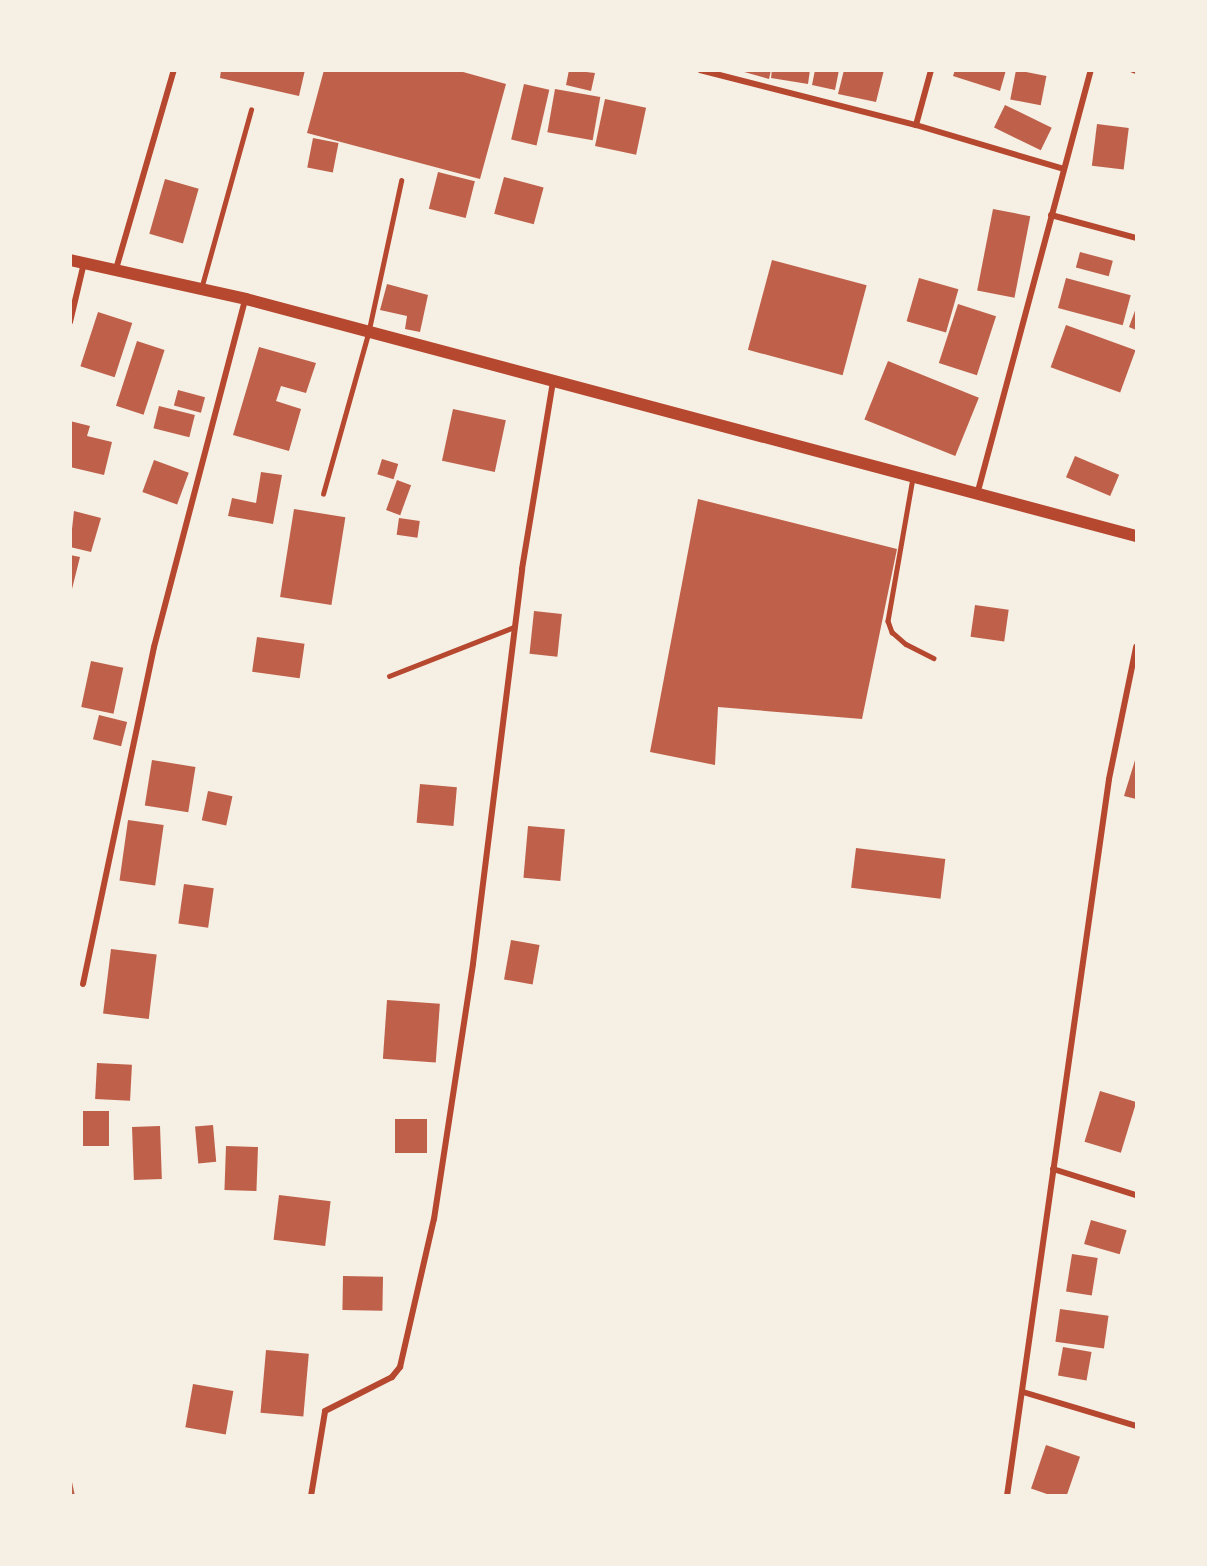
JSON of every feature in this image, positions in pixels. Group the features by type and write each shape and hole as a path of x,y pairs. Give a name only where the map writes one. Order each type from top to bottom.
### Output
{"main road":[{"path":"70,260 246,299 368,334 978,491 1137,536"}],"street":[{"path":"116,269 174,70"},
{"path":"700,70 916,125 1064,170"},
{"path":"916,125 931,70"},
{"path":"978,491 1090,70"},
{"path":"1052,215 1137,238"},
{"path":"70,322 84,263"},
{"path":"83,984 154,647 246,299"},
{"path":"311,1496 325,1411 392,1377 400,1367 438,1196 473,964 514,627 553,381"},
{"path":"1007,1496 1109,779 1137,647"},
{"path":"1053,1169 1137,1195"},
{"path":"1023,1392 1137,1426"}],"lane":[{"path":"201,289 251,110"},
{"path":"323,494 368,334 401,181"},
{"path":"914,475 888,621 892,632 906,644 934,658"},
{"path":"389,676 514,627"}],"building":[{"path":"221,70 305,70 299,96 220,78"},
{"path":"324,70 456,70 506,84 480,179 307,133"},
{"path":"569,70 595,73 591,91 566,85"},
{"path":"737,70 771,70 769,79"},
{"path":"772,70 810,70 808,84 771,78"},
{"path":"815,70 839,70 835,90 812,85"},
{"path":"844,70 884,70 876,102 838,94"},
{"path":"955,70 1006,70 1000,91 953,76"},
{"path":"1016,70 1046,76 1041,105 1010,99"},
{"path":"524,84 549,90 537,145 511,140"},
{"path":"555,89 600,97 593,140 547,132"},
{"path":"605,99 646,108 636,155 595,146"},
{"path":"1005,105 1052,128 1041,150 994,127"},
{"path":"1097,124 1129,128 1124,170 1092,166"},
{"path":"313,138 339,143 333,172 307,167"},
{"path":"438,172 475,181 466,218 429,209"},
{"path":"504,177 544,188 534,224 494,214"},
{"path":"165,179 199,189 183,243 149,234"},
{"path":"993,209 1030,216 1014,298 977,290"},
{"path":"1080,252 1113,261 1109,276 1076,267"},
{"path":"772,260 867,285 843,375 748,350"},
{"path":"919,278 958,289 946,333 907,321"},
{"path":"1066,278 1131,295 1123,325 1058,308"},
{"path":"387,284 428,295 420,332 405,329 407,316 380,310"},
{"path":"958,304 996,316 977,375 939,363"},
{"path":"1136,308 1136,330 1129,327"},
{"path":"98,312 132,323 115,377 80,366"},
{"path":"1066,325 1136,350 1120,393 1051,367"},
{"path":"137,341 165,350 144,415 116,406"},
{"path":"259,347 316,363 306,393 281,386 276,401 301,409 289,451 233,435"},
{"path":"888,361 979,398 955,456 864,419"},
{"path":"178,390 205,397 201,413 174,405"},
{"path":"159,406 195,415 189,437 153,428"},
{"path":"453,409 506,420 495,472 442,461"},
{"path":"70,421 90,426 87,436 112,442 104,475 70,467"},
{"path":"1075,456 1119,475 1110,496 1066,477"},
{"path":"382,459 398,464 394,479 377,474"},
{"path":"154,460 189,473 177,505 142,492"},
{"path":"261,472 282,475 273,524 228,516 232,498 256,503"},
{"path":"397,480 411,485 400,515 386,510"},
{"path":"698,499 897,549 862,719 718,707 715,765 650,752"},
{"path":"294,509 345,517 331,605 280,597"},
{"path":"74,511 101,518 91,552 70,547"},
{"path":"399,518 420,521 417,538 397,535"},
{"path":"70,555 80,557 71,593 70,593"},
{"path":"975,605 1009,610 1004,641 971,637"},
{"path":"534,611 562,614 557,657 530,654"},
{"path":"257,637 305,644 300,678 252,672"},
{"path":"91,661 123,668 114,714 81,707"},
{"path":"99,715 127,722 121,746 93,739"},
{"path":"1136,757 1136,799 1124,796"},
{"path":"152,760 195,767 188,812 145,805"},
{"path":"420,784 457,787 453,826 417,823"},
{"path":"208,791 232,796 226,826 202,820"},
{"path":"128,820 164,825 155,885 120,880"},
{"path":"528,826 565,829 560,881 523,878"},
{"path":"856,848 945,859 940,899 851,888"},
{"path":"184,884 214,888 208,928 178,924"},
{"path":"511,940 540,945 533,984 504,979"},
{"path":"111,949 157,955 149,1019 103,1014"},
{"path":"387,1000 440,1004 436,1063 383,1059"},
{"path":"97,1063 132,1065 130,1101 95,1099"},
{"path":"1100,1091 1136,1102 1121,1153 1085,1142"},
{"path":"83,1111 109,1111 109,1146 83,1146"},
{"path":"395,1119 427,1119 427,1153 395,1153"},
{"path":"213,1125 216,1162 198,1163 195,1127"},
{"path":"160,1126 162,1179 134,1180 132,1127"},
{"path":"226,1146 258,1147 256,1191 224,1190"},
{"path":"279,1195 331,1201 325,1246 274,1240"},
{"path":"1091,1220 1127,1230 1120,1254 1084,1244"},
{"path":"1072,1254 1098,1258 1092,1296 1066,1292"},
{"path":"343,1276 383,1277 382,1311 342,1310"},
{"path":"1060,1309 1109,1316 1104,1348 1055,1342"},
{"path":"1063,1347 1092,1352 1087,1381 1058,1376"},
{"path":"266,1350 309,1354 303,1417 261,1413"},
{"path":"193,1384 233,1391 226,1434 185,1427"},
{"path":"1046,1445 1080,1457 1067,1496 1053,1496 1031,1488"},
{"path":"70,1482 72,1482 75,1496 70,1496"}]}
